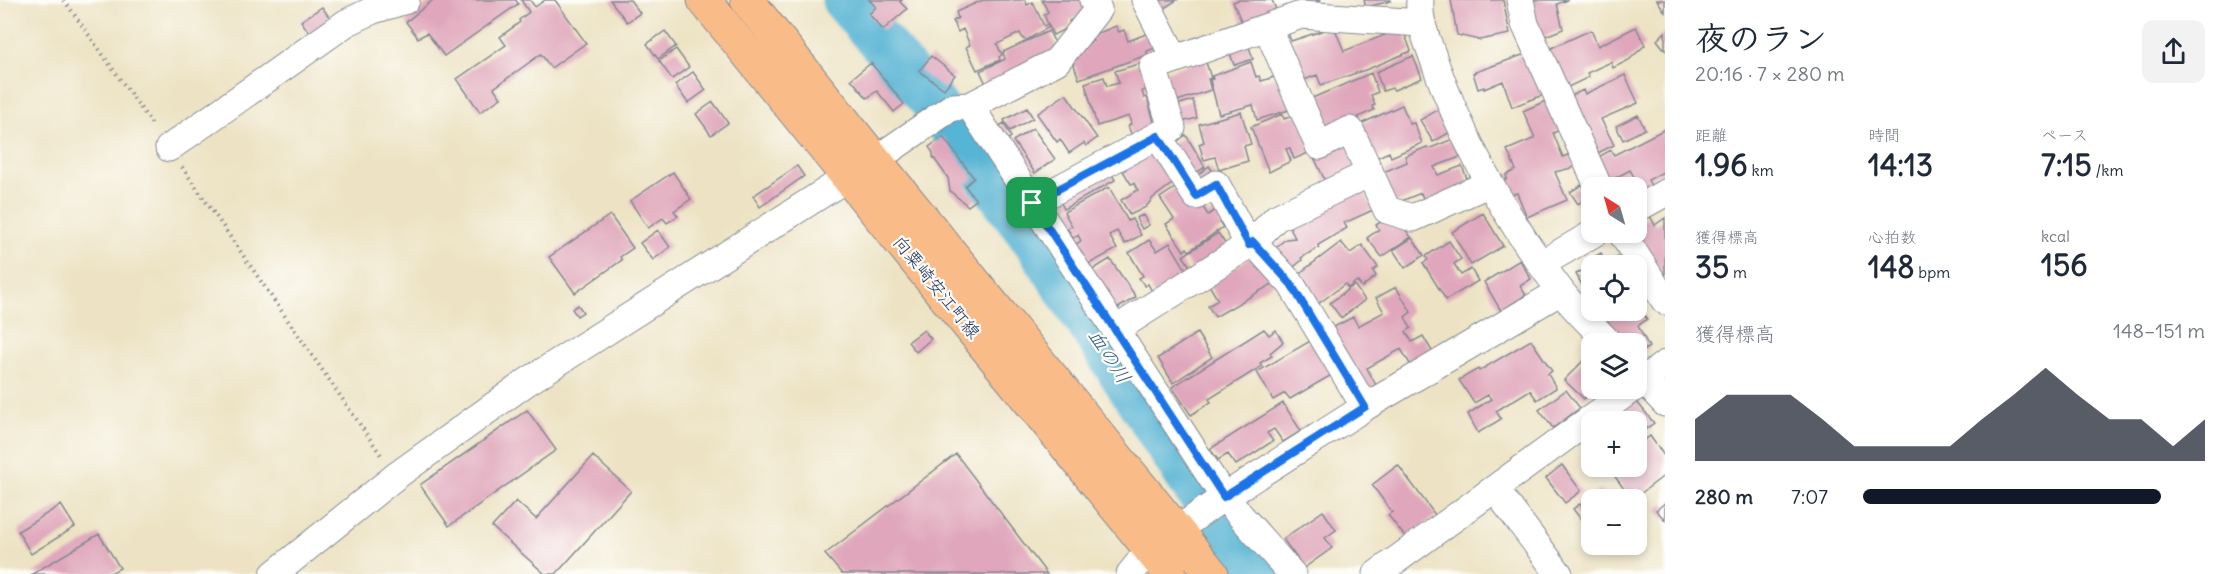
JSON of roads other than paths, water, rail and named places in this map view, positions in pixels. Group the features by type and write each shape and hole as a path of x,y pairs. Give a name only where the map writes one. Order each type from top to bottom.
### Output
{"main road":[{"name":"向粟崎安江町線","path":"704,0 861,168 1177,530 1212,574"},
{"name":"向粟崎安江町線","path":"747,0 861,168 1150,566"}],"street":[{"path":"169,148 346,23 373,10 406,0"},
{"path":"1145,0 1175,59"},
{"path":"1520,0 1525,24 1594,177"},
{"path":"274,574 396,476 527,382 951,111 1057,61 1101,3"},
{"path":"1032,203 1172,128 1153,67 1267,27 1291,9 1301,15 1420,11 1450,105 1490,183 1541,264 1561,291 1600,333"},
{"path":"1267,27 1319,146 1350,130 1387,210 1413,218 1490,183"},
{"path":"951,111 1032,203 1224,498 1292,574"},
{"path":"1158,136 1196,196 1216,184 1251,244 1291,284 1365,407"},
{"path":"1115,330 1251,244 1276,218 1370,173"},
{"path":"1647,203 1665,193"},
{"path":"1541,264 1581,241"},
{"path":"1628,243 1665,301"},
{"path":"1150,566 1177,530 1224,498 1365,407 1561,291"},
{"path":"1647,376 1665,364"},
{"path":"1647,390 1665,403"},
{"path":"1377,574 1614,399"},
{"path":"1495,489 1559,574"}],"waterway":[{"name":"血の川","path":"844,0 930,99 1040,248 1197,491 1261,574"}]}
